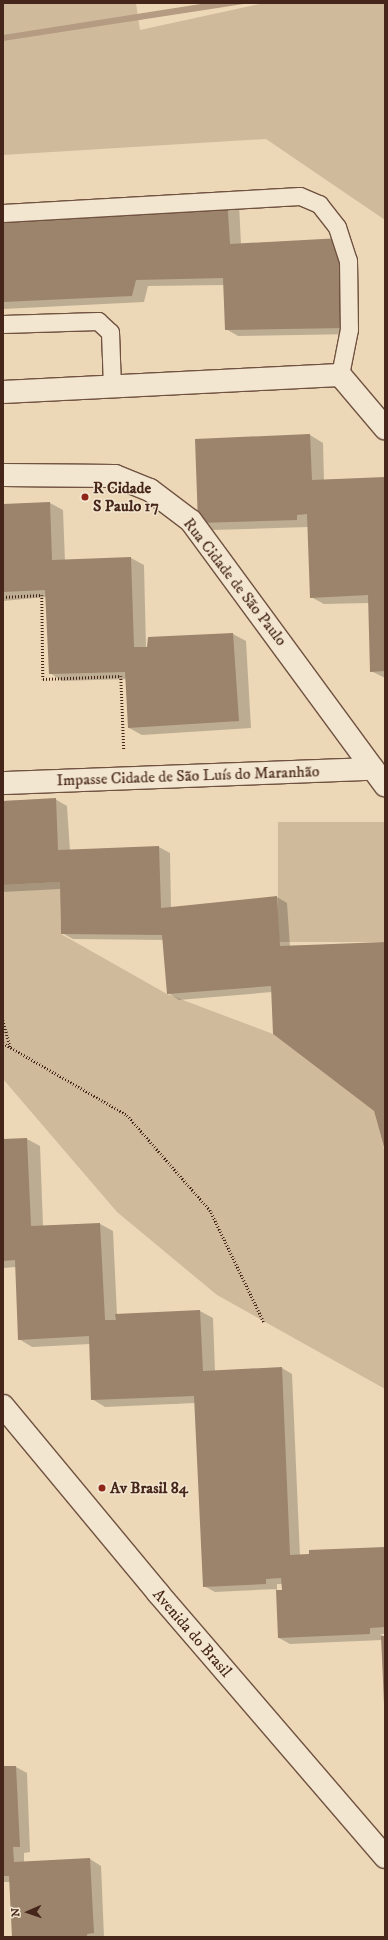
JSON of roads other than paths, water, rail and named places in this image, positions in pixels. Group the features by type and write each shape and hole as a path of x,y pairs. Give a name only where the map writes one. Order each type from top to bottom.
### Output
{"street":[{"path":"3,392 340,375 385,428"},
{"name":"Rua Cidade de São Paulo","path":"3,475 115,476 150,490 191,521 379,777"},
{"name":"Impasse Cidade de São Luís do Maranhão","path":"3,783 126,779 379,777"},
{"name":"Avenida do Brasil","path":"3,1406 158,1594 382,1846"}],"lane":[{"path":"3,212 300,196 319,204 337,227 348,260 349,329 340,375"},
{"path":"3,324 98,321 110,332 112,387"}],"place":[{"name":"R Cidade S Paulo 17","path":"85,497"},
{"name":"Av Brasil 84","path":"102,1488"}]}
